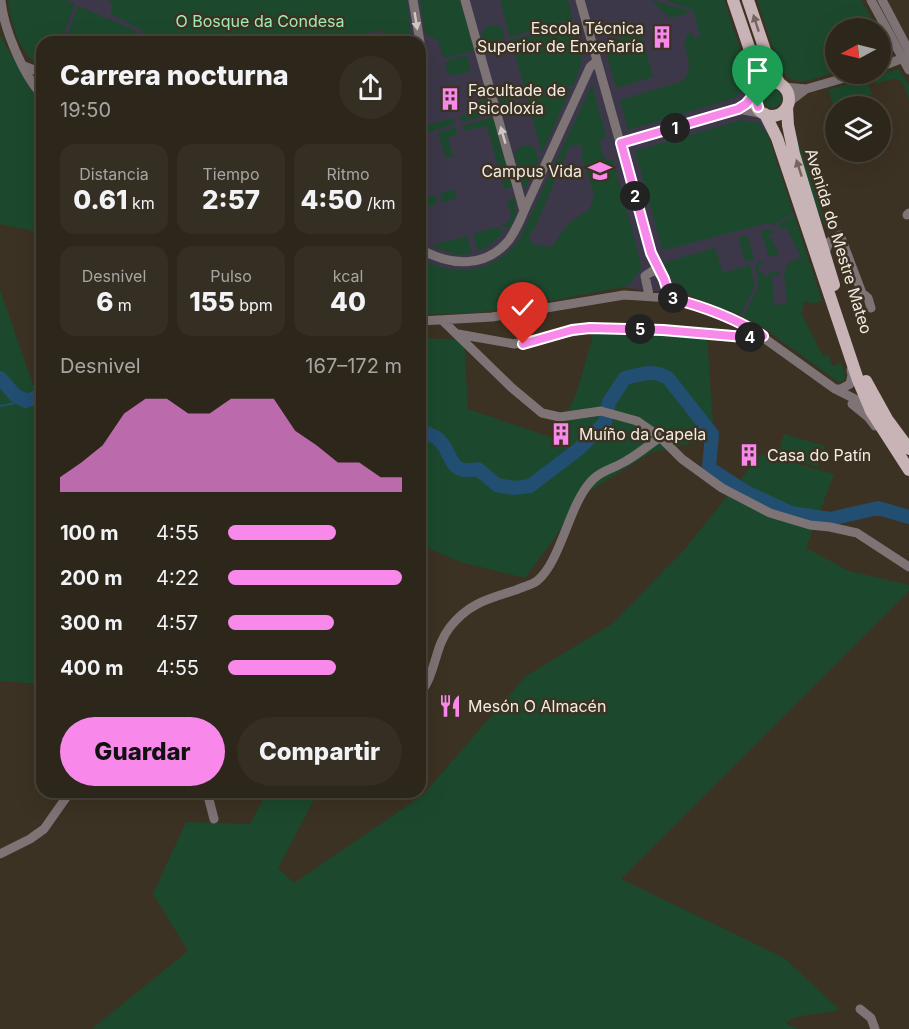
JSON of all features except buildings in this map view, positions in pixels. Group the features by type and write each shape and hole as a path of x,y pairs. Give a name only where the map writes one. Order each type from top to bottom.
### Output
{"main road":[{"path":"733,0 756,68 757,105 765,114 778,114 788,105 788,94 772,71 748,0"},
{"path":"758,90 767,83 782,86"},
{"name":"Avenida do Mestre Mateo","path":"788,105 789,129 794,154 862,382"},
{"name":"Avenida do Mestre Mateo","path":"765,114 777,138 823,276 862,382"},
{"path":"862,382 869,407 909,470"},
{"path":"862,382 909,448"}],"street":[{"path":"1,0 4,21 35,86"},
{"path":"413,0 419,36"},
{"path":"465,0 525,211"},
{"path":"580,0 651,253 670,298"},
{"path":"871,0 906,58 909,70"},
{"path":"882,0 909,51"},
{"path":"891,63 906,58"},
{"path":"426,252 449,262 470,261 483,258 497,250 509,239 525,211 590,67 597,61"},
{"path":"24,66 36,71"},
{"path":"35,86 36,82"},
{"path":"782,86 806,89 825,84"},
{"path":"788,105 806,89"},
{"path":"621,143 738,109 746,104 758,90"},
{"path":"738,109 765,114"},
{"path":"813,213 825,234 836,237 840,235 862,293 868,298 872,308"},
{"path":"825,254 828,244 836,237"},
{"path":"649,295 646,274 651,253"},
{"path":"630,295 646,274 654,270 660,273"},
{"path":"823,276 852,375 852,381 847,387 835,389"},
{"path":"426,321 492,317 630,295 649,295 691,303 742,324 763,336 835,389 868,417 888,440"},
{"path":"443,321 512,388 542,413 560,417 605,412 637,421 660,437 682,459 722,488 770,513 810,525 857,533 909,567"},
{"path":"458,334 514,344 590,328 663,330 756,338 763,336"},
{"path":"835,389 877,411 909,455"},
{"path":"426,682 447,630 458,617 482,601 536,582 556,552 579,498 588,484 597,476 625,462 660,437"},
{"path":"0,854 44,829 66,798"},
{"path":"209,798 214,819"},
{"path":"860,1009 871,1018 875,1029"}],"shaded area":[{"name":"Campus Vida","path":"11,0 724,0 816,283 761,326 692,296 622,287 475,313 426,287 426,36 38,36"}],"green space":[{"path":"8,0 65,0 75,4 63,36 36,36 36,63 21,46 11,18"},
{"name":"O Bosque da Condesa","path":"108,0 407,0 411,36 388,36 383,30 365,33 361,36 150,36 111,14 112,4"},
{"path":"420,0 460,0 474,50 447,58 443,56 438,40 425,34"},
{"path":"500,0 568,0 573,19 510,37"},
{"path":"651,0 689,11 690,13 670,18"},
{"path":"666,0 724,0 749,77 744,89 734,98 628,130 620,100 683,81 689,67 684,43 688,34 693,33 695,38 700,37 693,10"},
{"path":"757,0 861,0 871,18 825,18 825,75 799,81 792,79 780,69"},
{"path":"78,6 132,29 142,36 67,36"},
{"path":"574,23 581,61 573,85 527,97 511,40"},
{"path":"494,25 502,27 505,38 484,44 481,33 486,27"},
{"path":"641,32 653,77 616,88 605,48 607,48 606,41"},
{"path":"0,35 36,95 36,231 0,224"},
{"path":"467,55 471,71 451,76 447,71 448,60"},
{"path":"898,69 909,85 909,99 901,82 891,80 891,71"},
{"path":"849,84 868,84 872,94 830,96 828,90"},
{"path":"511,85 519,87 522,98 500,104 497,94 503,87"},
{"path":"592,85 606,135 600,141 602,153 607,161 613,159 641,269 629,285 622,287 496,310 426,314 426,261 447,269 474,269 498,259 519,240","holes":["570,145 583,145 582,154 593,192 590,207 569,224 552,247 533,244 529,238 530,233 535,228"]},
{"path":"571,88 542,153 527,100"},
{"path":"772,88 779,91 782,98 779,105 772,108 765,105 762,98 765,91"},
{"path":"487,99 492,114 462,122 460,116 482,110 480,101"},
{"path":"493,117 512,187 504,189 487,126 465,131 463,126"},
{"path":"453,118 455,124 426,133 426,125"},
{"path":"742,120 759,123 768,135 793,212 775,225 768,223 664,250 635,151"},
{"path":"456,127 457,134 448,138 453,155 463,153 446,158 438,133"},
{"path":"795,132 829,233 808,184"},
{"path":"528,145 535,148 539,159 525,190 514,154 520,147"},
{"path":"454,189 457,198 442,203 440,194"},
{"path":"435,195 438,204 426,207 426,197"},
{"path":"515,198 516,215 509,229 502,225 509,221 511,216 507,200"},
{"path":"794,214 822,301 812,304 803,302 801,313 823,356 829,355 832,366 841,363 846,377 840,383 761,326 743,317 759,285 755,264 765,261 758,268 765,277 773,271 782,274 772,276 774,305 787,304 784,275 788,263 801,257 786,227 781,229 777,226"},
{"path":"497,227 504,232 489,246 478,251 473,234"},
{"path":"769,229 774,233 769,235 779,254 769,257 761,231"},
{"path":"747,235 754,259 745,262 738,238"},
{"path":"467,236 472,254 456,255 433,247 439,243"},
{"path":"715,248 723,273 750,265 755,286 740,315 707,303 688,293 679,286 664,267 666,262"},
{"path":"0,290 36,393 36,684 0,681"},
{"path":"594,332 707,338 714,438 650,453 588,492 525,578 461,562 426,547 426,338 464,340 468,409 555,439 577,392"},
{"path":"784,434 825,446 818,467 778,455"},
{"path":"761,454 834,474 806,548 849,571 909,585 909,591 621,879 784,958 840,1010 795,1017 785,1023 798,1029 92,1029 188,951 153,894 186,822 250,824 264,798 315,798 278,868 294,883 419,798 426,798 426,792 526,676 612,624 685,549"}],"waterway":[{"path":"426,433 443,444 452,462 461,469 478,469 497,485 514,488 530,486 580,448 605,422 609,402 625,378 647,373 663,375 668,378 712,434 709,468 746,492 791,513 830,519 878,508 909,517"},
{"path":"0,378 15,395 26,401 36,397"},
{"path":"0,406 26,401"}],"place":[{"name":"Escola Técnica Superior de Enxeñaría","path":"662,37"},
{"name":"Facultade de Psicoloxía","path":"450,99"},
{"name":"Campus Vida","path":"600,171"},
{"name":"Muíño da Capela","path":"561,434"},
{"name":"Casa do Patín","path":"749,455"},
{"name":"Mesón O Almacén","path":"450,706"}],"route":[{"path":"523,344 572,330 590,328 663,330 756,338 763,336 742,324 691,303 670,298 664,279 651,253 621,143 738,109 746,104 758,90 756,100 758,107"}]}
